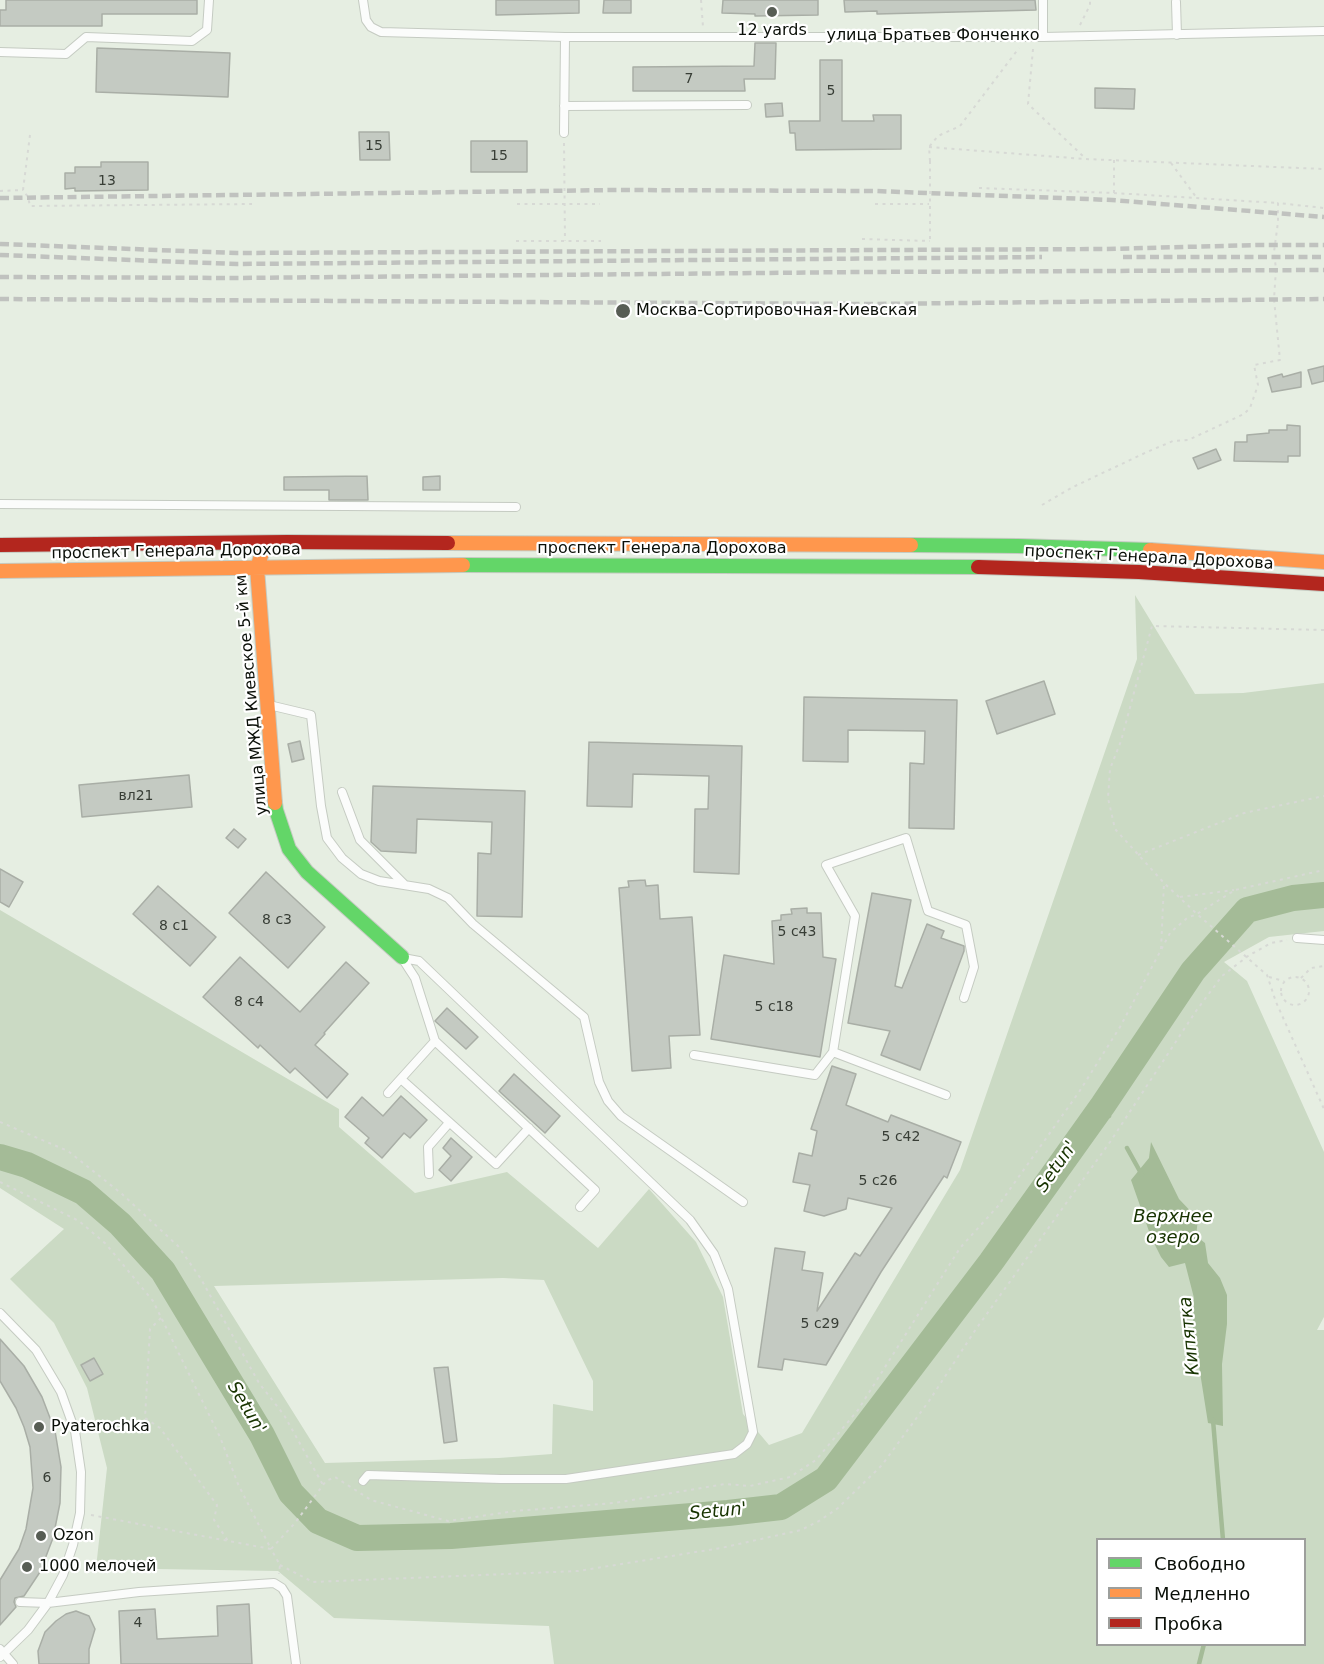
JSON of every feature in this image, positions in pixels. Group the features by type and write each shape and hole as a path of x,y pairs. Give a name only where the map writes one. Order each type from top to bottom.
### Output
{"main road":[{"name":"проспект Генерала Дорохова","path":"0,544 287,542 1018,546 1173,551 1324,562"},
{"name":"улица МЖД Киевское 5-й км","path":"287,542 262,551 258,561 276,810 289,849 307,872 402,957"},
{"name":"проспект Генерала Дорохова","path":"0,571 411,565 1014,567 1139,572 1324,584"}],"lane":[{"path":"0,52 66,54 86,37 192,41 207,30 209,0"},
{"name":"улица Братьев Фонченко","path":"363,0 366,20 371,27 381,32 565,37 1035,37 1324,31"},
{"path":"1035,37 1043,0"},
{"path":"1176,2 1177,35"},
{"path":"564,138 565,37"},
{"path":"564,106 747,105"},
{"path":"0,504 516,507"},
{"path":"268,704 311,715 321,806 327,838 342,858 361,874 379,881 429,889 448,898 473,924 584,1017 599,1083 608,1101 621,1116 743,1202"},
{"path":"342,792 360,840 405,885"},
{"path":"694,1055 815,1074 833,1052 855,916 826,865 906,838 928,911 966,925 974,967 964,998"},
{"path":"1297,938 1324,940"},
{"path":"402,957 415,978 435,1041 595,1190 580,1207"},
{"path":"363,1481 368,1475 566,1479 734,1454 747,1444 753,1432 728,1289 714,1254 690,1220 419,961 402,957"},
{"path":"388,1093 435,1041"},
{"path":"833,1052 946,1095"},
{"path":"401,1079 496,1164 529,1128"},
{"path":"429,1174 428,1147 449,1122"},
{"path":"0,1313 36,1350 61,1392 75,1431 80,1462 80,1513 73,1545 63,1575 48,1603 28,1630 2,1653 13,1664"},
{"path":"20,1602 48,1603 261,1582 279,1585 287,1596 296,1664"}],"path":[{"path":"701,0 703,36"},
{"path":"1074,35 1090,5 1090,0"},
{"path":"862,239 930,241 929,147 938,136 960,126 1035,37"},
{"path":"1035,37 1028,104 1085,159"},
{"path":"30,135 24,190 30,206 252,204"},
{"path":"564,138 565,241"},
{"path":"929,147 1085,159 1324,169"},
{"path":"1114,160 1114,193"},
{"path":"1171,163 1196,197"},
{"path":"979,188 1196,197 1324,208"},
{"path":"0,191 24,190"},
{"path":"1042,505 1147,452 1173,441 1188,440 1244,414 1250,408 1258,385 1254,365 1280,360 1274,299 1276,269 1274,252 1278,203"},
{"path":"517,204 600,204"},
{"path":"875,204 929,204"},
{"path":"516,241 600,241"},
{"path":"1324,630 1152,626 1121,741 1110,769 1108,798 1115,829 1138,855 1197,914 1248,956 1268,977 1276,1002 1324,1109"},
{"path":"1138,855 1244,813 1324,796"},
{"path":"1180,897 1235,890 1324,870"},
{"path":"1161,951 1164,883"},
{"path":"271,1549 295,1523 323,1485 335,1477 371,1500 448,1521 514,1511 614,1503 725,1484 750,1486 790,1477 816,1460 858,1410 960,1248 998,1206 1079,1092 1120,1027 1170,933 1186,918 1197,914 1235,890"},
{"path":"280,1565 313,1582 578,1571 721,1548 801,1530 819,1521 838,1508 882,1465 1110,1142 1196,1011 1222,976 1248,956 1271,943 1297,938"},
{"path":"1301,978 1311,968 1324,966"},
{"path":"1292,976 1301,978 1309,989 1307,998 1304,1002 1290,1005 1283,999 1280,990 1284,981 1292,976"},
{"path":"1268,977 1284,981"},
{"path":"1276,1002 1283,999"},
{"path":"0,1122 68,1152 123,1194 178,1246 201,1279 260,1383 284,1415 323,1485"},
{"path":"0,1182 79,1221 106,1244 153,1301 220,1437 238,1484 280,1565 279,1585"},
{"path":"161,1318 150,1329 145,1418 160,1428 211,1495 217,1505 214,1520 228,1541"},
{"path":"80,1513 271,1549"}],"shaded area":[{"path":"1135,595 1195,694 1243,693 1324,683 1324,931 1269,937 1224,962 1247,981 1324,1152 1324,1317 1317,1330 1324,1330 1324,1664 554,1664 549,1626 334,1618 278,1571 96,1568 107,1468 87,1388 54,1323 10,1279 64,1229 0,1188 0,910 339,1109 339,1127 415,1193 507,1172 598,1248 649,1189 696,1242 723,1297 743,1414 769,1445 802,1433 960,1170 1137,659","holes":["503,1278 544,1280 593,1381 593,1411 553,1404 552,1454 499,1458 325,1463 214,1286"]}],"water":[{"name":"Верхнее озеро","path":"1151,1142 1179,1199 1198,1219 1196,1236 1205,1243 1208,1263 1220,1278 1227,1295 1227,1324 1222,1364 1223,1426 1208,1423 1193,1328 1194,1298 1185,1263 1169,1267 1161,1257 1151,1237 1131,1180 1149,1158"}],"building":[{"path":"6,0 197,0 197,14 102,14 102,26 0,26 0,10 6,10"},
{"path":"496,0 579,0 579,13 496,15"},
{"path":"604,0 631,0 631,13 603,13"},
{"path":"723,0 818,0 818,15 755,16 755,14 722,13"},
{"path":"844,0 1035,0 1036,10 877,14 877,11 845,12"},
{"path":"755,43 776,43 775,79 744,79 745,91 633,91 633,67 754,66"},
{"path":"97,48 230,53 228,97 96,92"},
{"path":"820,60 842,60 842,121 874,121 873,115 901,115 901,149 796,150 795,133 790,133 789,121 820,121"},
{"path":"1095,88 1135,89 1134,109 1095,108"},
{"path":"782,103 783,116 766,117 765,104"},
{"path":"359,132 389,132 390,160 360,160"},
{"path":"471,141 527,141 527,172 471,172"},
{"path":"101,162 148,162 148,190 75,191 75,188 65,189 65,173 75,173 75,167 101,167"},
{"path":"1324,366 1324,381 1312,384 1308,370"},
{"path":"1301,372 1301,387 1272,392 1268,378"},
{"path":"1287,425 1300,426 1300,456 1288,456 1288,462 1234,461 1235,442 1247,442 1247,435 1269,433 1269,430 1287,430"},
{"path":"1216,449 1221,460 1198,469 1193,458"},
{"path":"367,476 368,500 329,500 329,490 284,490 284,477"},
{"path":"440,476 440,490 423,490 423,477"},
{"path":"1044,681 1055,714 997,734 986,701"},
{"path":"804,697 957,700 954,829 909,828 910,763 924,764 925,731 848,730 848,762 803,761"},
{"path":"300,741 304,759 292,762 288,744"},
{"path":"589,742 742,746 739,874 694,872 695,809 708,809 709,776 633,774 632,807 587,806"},
{"path":"189,775 192,807 82,817 79,785"},
{"path":"373,786 525,791 522,917 477,916 478,853 491,854 492,822 417,819 416,853 381,851 371,842"},
{"path":"234,829 246,839 238,848 226,838"},
{"path":"0,869 23,882 9,907 0,902"},
{"path":"266,872 325,927 288,968 229,913"},
{"path":"645,880 646,886 658,885 660,919 692,917 700,1035 669,1036 671,1068 632,1071 619,888 629,887 628,881"},
{"path":"158,886 216,937 190,966 133,914"},
{"path":"872,893 911,900 895,986 902,988 927,924 944,931 941,938 964,946 920,1070 881,1055 890,1031 848,1023"},
{"path":"807,908 807,913 821,913 823,957 836,959 820,1057 711,1039 724,955 774,964 772,921 781,920 781,915 792,914 791,909"},
{"path":"240,957 300,1012 346,962 369,983 315,1045 348,1074 327,1098 295,1068 290,1073 260,1045 258,1048 203,997"},
{"path":"447,1008 478,1037 466,1049 435,1021"},
{"path":"832,1066 856,1074 846,1105 888,1122 891,1115 961,1142 947,1178 944,1176 881,1272 826,1365 784,1359 782,1370 758,1367 775,1248 805,1252 802,1270 823,1273 817,1311 855,1253 860,1256 892,1208 848,1198 846,1209 824,1216 804,1211 810,1185 793,1182 799,1153 812,1156 817,1131 811,1129"},
{"path":"514,1074 560,1116 545,1133 499,1091"},
{"path":"401,1096 427,1120 410,1138 404,1133 382,1158 365,1143 369,1138 345,1117 362,1097 383,1116"},
{"path":"451,1138 472,1157 451,1181 439,1170 451,1156 443,1148"},
{"path":"0,1339 24,1366 42,1397 55,1431 61,1467 60,1503 53,1538 40,1572 24,1596 15,1598 16,1607 0,1625 0,1580 19,1549 26,1529 33,1488 30,1447 24,1427 0,1381"},
{"path":"94,1358 103,1374 90,1381 81,1365"},
{"path":"448,1367 457,1441 444,1443 434,1368"},
{"path":"249,1604 252,1664 121,1664 119,1611 155,1609 157,1639 218,1636 217,1606"},
{"path":"76,1611 89,1616 95,1629 89,1649 89,1664 39,1664 38,1651 45,1632 66,1614"}],"waterway":[{"name":"Setun'","path":"0,1157 27,1165 83,1192 120,1224 163,1271 262,1435 291,1493 318,1521 357,1538 451,1536 781,1507 826,1479 991,1262 1103,1105 1193,971 1247,910 1293,898 1324,895"},
{"name":"Кипятка","path":"1103,1105 1109,1116"},
{"name":"Кипятка","path":"1127,1148 1142,1175"},
{"name":"Кипятка","path":"1213,1420 1223,1538"},
{"name":"Кипятка","path":"1199,1664 1204,1646"}],"railway":[{"path":"0,198 617,190 875,191 1112,200 1324,217"},
{"path":"0,244 237,253 1107,249 1324,245"},
{"path":"0,255 237,264 1042,257"},
{"path":"1123,257 1324,257"},
{"path":"0,277 236,278 1324,270"},
{"path":"0,299 871,304 1324,299"}],"traffic: fast":[{"path":"911,545 1150,550"},
{"path":"463,565 978,567"},
{"path":"275,803 289,849 307,872 402,957"}],"traffic: slow":[{"path":"448,543 911,545"},
{"path":"1150,550 1324,562"},
{"path":"262,553 257,568 275,803"},
{"path":"0,571 463,565"}],"traffic: jam":[{"path":"0,545 448,543"},
{"path":"978,567 1139,572 1324,584"}],"place":[{"name":"12 yards","path":"772,12"},
{"name":"Москва-Сортировочная-Киевская","path":"623,311"},
{"name":"Pyaterochka","path":"39,1427"},
{"name":"Ozon","path":"41,1536"},
{"name":"1000 мелочей","path":"27,1567"}]}
